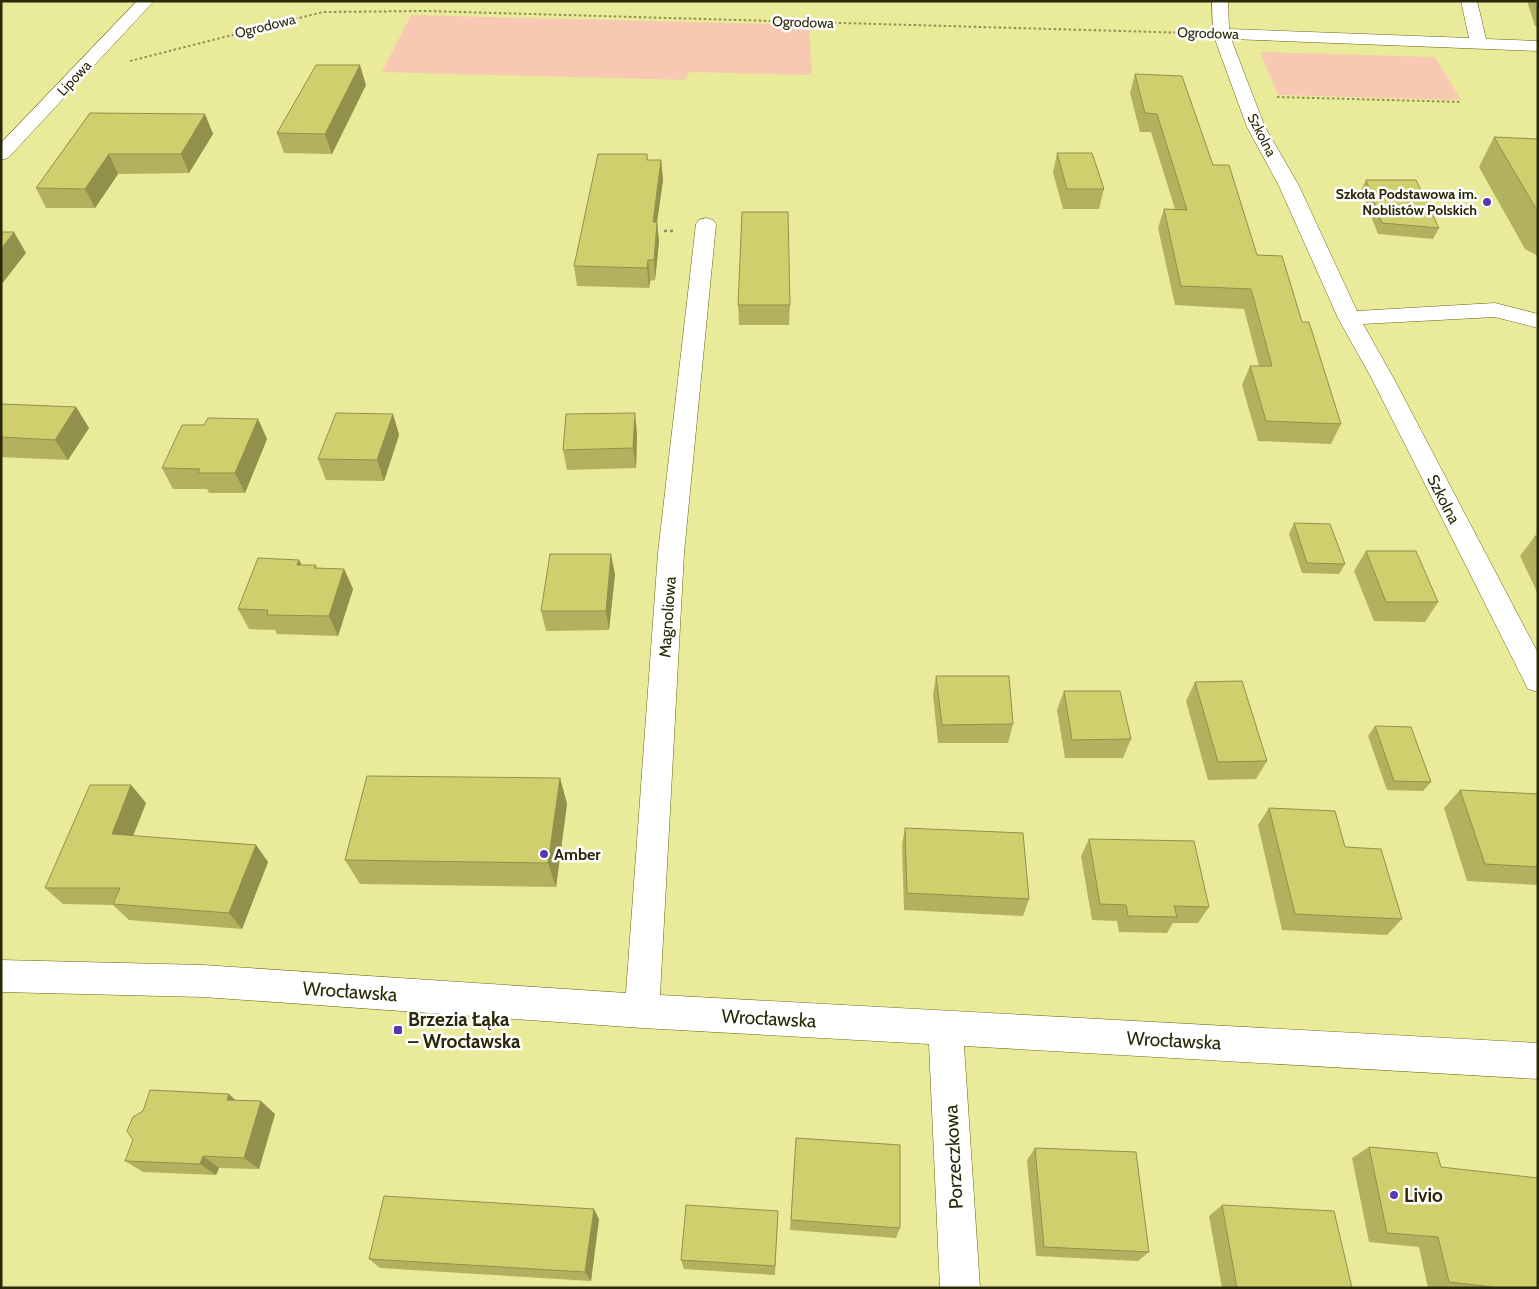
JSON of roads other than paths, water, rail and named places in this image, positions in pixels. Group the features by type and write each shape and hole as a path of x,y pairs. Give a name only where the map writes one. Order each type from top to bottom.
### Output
{"street":[{"name":"Lipowa","path":"1,154 146,1"},
{"name":"Szkolna","path":"1220,1 1221,34 1256,127 1289,186 1349,318 1383,379 1538,682"},
{"path":"1469,1 1480,44"},
{"name":"Ogrodowa","path":"1221,34 1538,46"},
{"name":"Magnoliowa","path":"642,1011 671,553 706,224"},
{"path":"1349,318 1495,310 1538,321"},
{"name":"Wrocławska","path":"1,976 203,981 642,1011 1538,1061"},
{"name":"Porzeczkowa","path":"946,1027 960,1288"}],"place":[{"name":"Szkoła Podstawowa im. Noblistów Polskich","path":"1487,202"},
{"name":"Amber","path":"544,854"},
{"name":"Brzezia Łąka – Wrocławska","path":"398,1030"},
{"name":"Livio","path":"1394,1195"}]}
